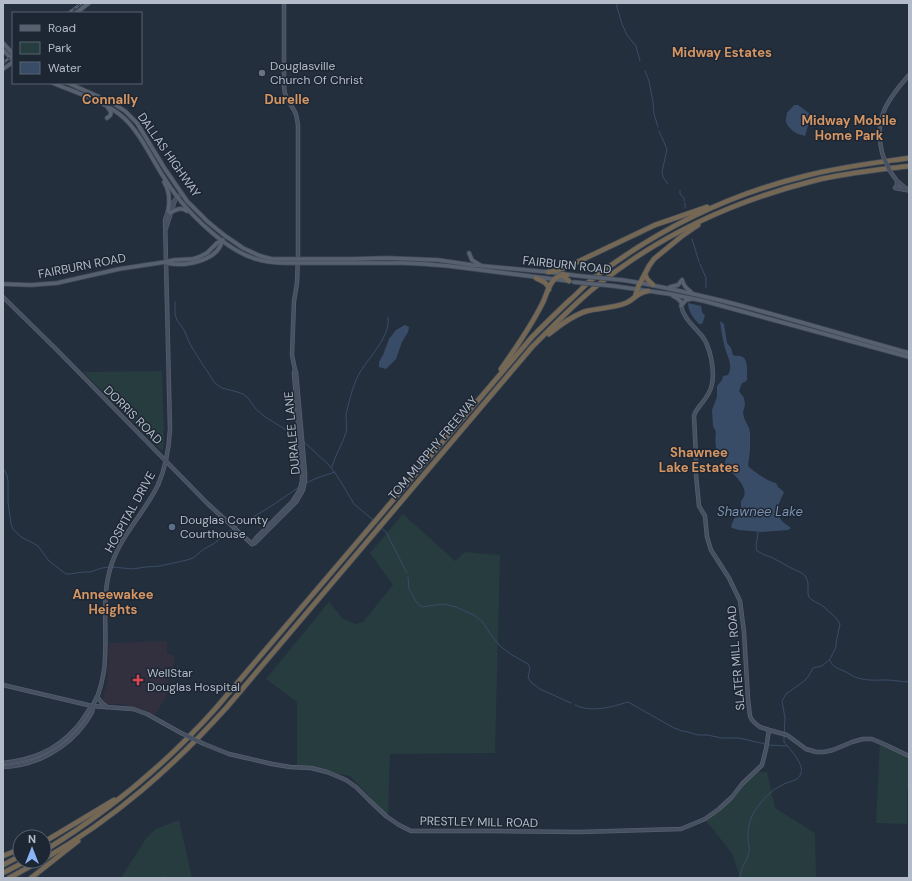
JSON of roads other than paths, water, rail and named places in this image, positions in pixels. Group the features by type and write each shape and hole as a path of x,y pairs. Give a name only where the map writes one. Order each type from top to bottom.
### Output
{"highway":[{"name":"TOM MURPHY FREEWAY","path":"52,846 92,820 134,788 175,752 216,708 538,332 591,281 649,240 693,216 724,202 765,187 817,173 909,158"},
{"name":"TOM MURPHY FREEWAY","path":"52,854 88,831 155,780 210,726 532,347 599,284 670,236 724,210 766,194 814,180 909,166"},
{"path":"548,272 556,271 569,266 655,225 724,202"},
{"path":"635,297 640,283 654,260 676,240 724,210"},
{"path":"564,274 564,270 569,266"},
{"path":"483,395 531,324 556,277 564,274"},
{"path":"564,274 571,282"},
{"path":"645,274 647,279 653,285"},
{"path":"536,278 545,283 549,289"},
{"path":"532,347 555,328 576,315 587,311 625,304 639,293 648,291"},
{"path":"52,837 134,788"},
{"path":"31,878 88,831"},
{"path":"52,836 57,834"},
{"path":"3,865 12,860"},
{"path":"3,873 12,868"},
{"path":"9,878 25,869"}],"main road":[{"path":"77,12 89,3"},
{"path":"3,43 12,53"},
{"path":"3,50 12,62 3,69"},
{"name":"DALLAS HIGHWAY","path":"56,84 118,112 135,130 176,198 222,241"},
{"path":"68,89 69,84"},
{"name":"DALLAS HIGHWAY","path":"71,84 122,108 134,120 181,194 199,214 226,236"},
{"path":"76,84 79,88"},
{"path":"106,106 111,110 108,118"},
{"path":"148,151 152,163 166,184 168,190 169,212 181,208 190,212"},
{"name":"FAIRBURN ROAD","path":"3,284 32,285 57,283 119,269 199,257 217,243 222,241 226,236 248,251 264,258 298,261 424,264 670,294 724,306 909,357"},
{"name":"FAIRBURN ROAD","path":"222,241 235,250 255,259 277,263 387,258 438,260 622,280 653,285 680,290 751,308 909,353"},
{"path":"469,253 472,260 483,266"},
{"path":"667,288 678,285 682,280 686,288 694,294"},
{"path":"670,294 677,298 681,304 688,299 697,299"},
{"path":"787,324 793,323 805,326 808,324"}],"street":[{"name":"DURALEE LANE","path":"252,544 255,543 296,502 303,490 305,481 296,372 292,355 298,261 298,125 297,117 284,95 284,3"},
{"path":"908,190 897,181 887,166 879,140 879,131 883,114 894,92 909,75"},
{"path":"897,181 898,185 895,188 908,190"},
{"name":"HOSPITAL DRIVE","path":"3,763 28,759 56,746 76,728 97,697 103,676 105,658 105,595 111,566 122,541 158,484 166,461 170,425 165,220 171,203 181,194"},
{"path":"680,290 681,304"},
{"name":"DORRIS ROAD","path":"3,297 47,339 208,504 252,544"},
{"name":"SLATER MILL ROAD","path":"681,304 682,312 704,338 711,360 712,383 710,391 703,403 694,413 696,475 699,506 704,516 706,537 711,550 729,578 740,602 744,632 750,716 756,724 769,730 787,735 806,749 816,752 833,750 852,742 872,740 909,756"},
{"name":"PRESTLEY MILL ROAD","path":"3,685 80,704 130,708 147,714 181,733 229,754 272,764 311,768 327,772 346,780 356,787 386,816 399,825 411,831 427,832 579,832 681,829 705,819 719,809 762,765 769,730"},
{"path":"97,697 108,707"},
{"path":"80,704 86,708 87,713"},
{"name":"HOSPITAL DRIVE","path":"3,768 37,760 64,746 83,726 92,711 92,706"}],"water":[{"path":"794,105 798,105 810,114 805,136 793,131 786,122 787,113"},
{"path":"688,303 701,306 702,312 705,316 702,324 699,324 693,317"},
{"name":"Shawnee Lake","path":"720,321 724,324 727,343 731,348 733,355 743,357 747,367 747,380 742,383 739,391 744,398 744,418 750,433 748,466 769,481 776,483 783,491 784,493 778,506 779,515 782,521 791,528 788,530 762,532 739,530 732,528 731,526 741,510 741,501 745,493 742,485 736,477 730,471 725,472 724,467 726,458 722,453 717,451 715,440 716,432 713,426 712,410 717,397 717,386 722,380 723,376 728,375 730,371 730,363 723,341"},
{"path":"405,325 409,327 408,332 402,342 396,359 386,369 379,367 379,362 389,339 396,330"}],"waterway":[{"path":"617,3 622,24 627,35 636,46 640,61"},
{"path":"645,71 649,81 654,114 658,127"},
{"path":"659,131 667,149 662,172 663,177 668,184"},
{"path":"680,190 680,194 684,198 684,201"},
{"path":"685,203 685,208"},
{"path":"692,239 699,262"},
{"path":"700,264 706,278 706,288"},
{"path":"175,302 175,314 177,320 184,330 190,344 215,383 222,388 243,394 265,417 298,437"},
{"path":"332,467 346,433 346,415 354,384 386,333 388,317"},
{"path":"303,441 330,466 354,504 373,520"},
{"path":"3,468 7,475 8,481 8,502 11,524 13,529 21,537 38,546 49,561 66,574 90,572 109,567"},
{"path":"306,483 335,472"},
{"path":"236,527 270,507 299,487"},
{"path":"112,567 133,569 160,566 187,560 193,558 204,549 215,543 227,532 234,529"},
{"path":"382,529 386,532 407,573"},
{"path":"740,878 749,852 748,831 752,815 762,801 772,791 798,778 801,773 799,761 784,742 785,718 782,701 786,694 808,677 813,668 822,666 830,659 836,647 840,624 836,618 823,606 809,597 808,583 806,577 802,573 757,551 756,547 758,532"},
{"path":"408,577 409,589 419,605 423,607 444,604 456,607 474,615 482,621 500,646 528,664 530,668 528,678 532,683 540,689 571,703"},
{"path":"830,660 832,665 862,679 909,682"},
{"path":"575,705 588,709 595,709 628,702 682,731 722,738 739,738 765,744"},
{"path":"768,745 787,746"},
{"path":"164,877 170,878"}],"railway":[{"path":"69,12 82,3"},
{"path":"3,63 12,56"}],"place":[{"name":"Douglasville Church Of Christ","path":"262,73"},
{"name":"Douglas County Courthouse","path":"172,527"},
{"name":"WellStar Douglas Hospital","path":"138,680"}],"district":[{"name":"Midway Estates","path":"722,52"},
{"name":"Connally","path":"110,99"},
{"name":"Durelle","path":"287,99"},
{"name":"Midway Mobile Home Park","path":"849,128"},
{"name":"Shawnee Lake Estates","path":"699,460"},
{"name":"Anneewakee Heights","path":"113,602"}]}
